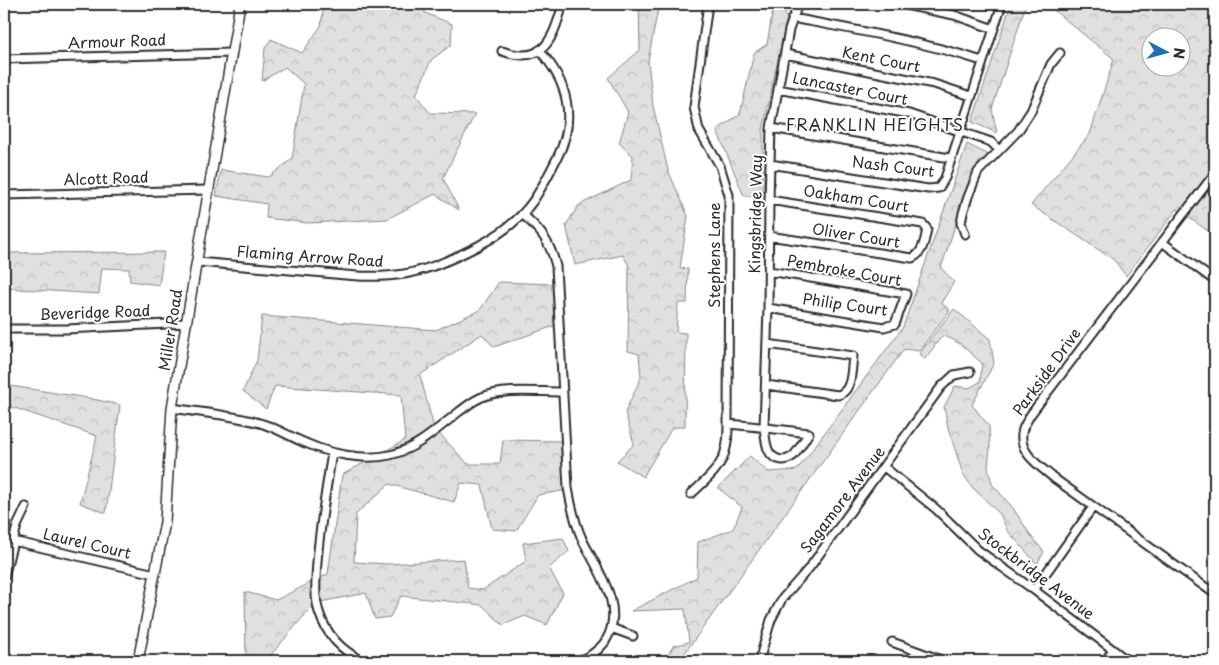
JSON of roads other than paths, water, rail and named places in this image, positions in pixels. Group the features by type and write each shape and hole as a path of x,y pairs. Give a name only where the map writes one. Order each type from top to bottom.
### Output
{"street":[{"name":"Miller Road","path":"138,661 167,502 172,408 230,53 240,4"},
{"path":"502,51 513,55 532,53 545,46 554,34 563,4"},
{"name":"Stephens Lane","path":"691,494 711,475 722,460 726,448 728,424 729,195 724,174 699,130 694,107 708,4"},
{"name":"Kingsbridge Way","path":"764,427 809,433 792,457 786,460 777,459 771,455 766,446 764,427 771,128 792,18 798,4"},
{"path":"900,4 954,15 994,29"},
{"name":"Nash Court","path":"770,164 935,189 942,184 1002,4"},
{"path":"792,18 897,38 939,48 982,62"},
{"name":"Flaming Arrow Road","path":"197,262 360,276 405,274 435,265 494,237 510,226 535,198 560,153 567,123 567,102 560,80 549,61 539,50"},
{"name":"Armour Road","path":"4,59 230,53"},
{"path":"965,234 961,223 968,196 978,172 1018,131 1031,111 1051,64 1060,53"},
{"name":"Kent Court","path":"785,54 934,84 970,96"},
{"name":"Lancaster Court","path":"778,89 909,114 991,142 999,150"},
{"path":"771,128 950,158"},
{"name":"Parkside Drive","path":"1215,173 1031,414 1023,429 1022,440 1025,451 1032,460 1093,507 1215,594"},
{"name":"Alcott Road","path":"4,195 208,190"},
{"name":"Oakham Court","path":"769,200 923,224 928,228 925,237"},
{"path":"522,214 537,227 549,244 556,266 566,471 571,504 582,538 610,596 614,613 611,628 603,644 590,656 577,661"},
{"name":"Oliver Court","path":"769,236 912,258 920,252 925,237"},
{"path":"1162,242 1215,281"},
{"name":"Pembroke Court","path":"769,271 906,294 903,304"},
{"name":"Philip Court","path":"768,308 884,327 895,324 903,304"},
{"name":"Beveridge Road","path":"4,328 66,328 186,323"},
{"path":"766,385 838,395 843,394 848,387 853,356 767,344"},
{"name":"Sagamore Avenue","path":"759,661 772,620 782,599 810,567 941,387 954,375 970,372"},
{"path":"172,408 262,424 306,444 332,453 377,457 399,453 418,443 480,397 500,392 562,392"},
{"path":"728,424 764,427"},
{"path":"332,453 318,542 316,600 322,621 334,640 347,652 363,661"},
{"name":"Stockbridge Avenue","path":"884,467 936,509 978,550 1128,661"},
{"path":"4,577 13,541 26,507"},
{"path":"1034,590 1093,507"},
{"name":"Laurel Court","path":"13,541 155,574"},
{"path":"611,628 634,636"},
{"path":"892,642 944,661"},
{"path":"1105,661 1113,650"}],"district":[{"name":"FRANKLIN HEIGHTS","path":"875,125"}]}
